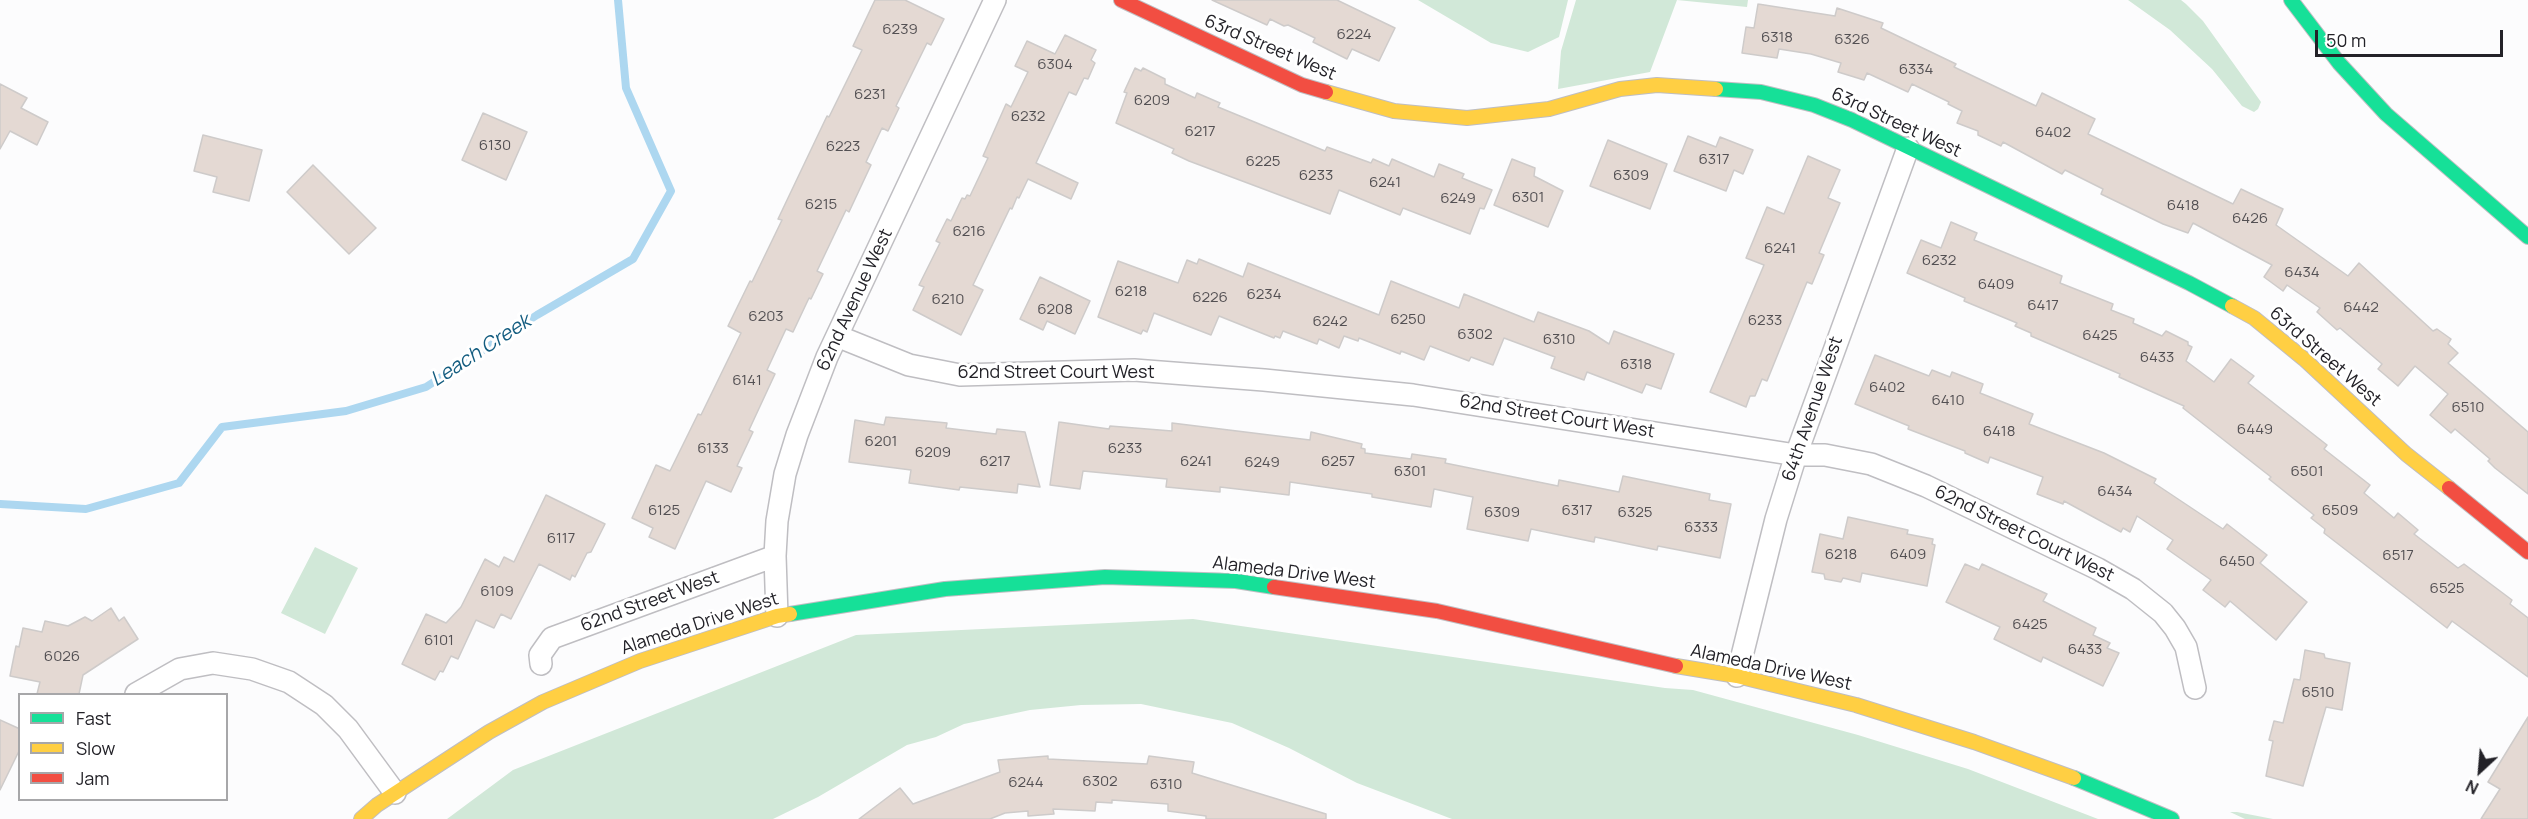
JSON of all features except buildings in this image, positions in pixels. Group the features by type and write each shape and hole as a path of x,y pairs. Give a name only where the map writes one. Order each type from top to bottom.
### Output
{"street":[{"name":"62nd Avenue West","path":"777,616 775,556 777,521 785,474 813,390 995,0"},
{"name":"63rd Street West","path":"1121,0 1302,85 1359,103 1394,111 1434,117 1467,118 1549,109 1620,89 1657,85 1761,92 1814,105 1852,120 2189,283 2254,318 2304,359 2406,454 2528,552"},
{"path":"2291,0 2339,63 2386,114 2528,237"},
{"name":"64th Avenue West","path":"1737,676 1776,519 1796,455 1908,148"},
{"name":"62nd Street Court West","path":"837,336 909,365 960,375 1134,370 1264,380 1413,395 1796,455 1825,455 1871,464 1926,486 2098,569 2133,590 2163,613 2175,628 2186,647 2195,688"},
{"name":"62nd Street West","path":"541,664 540,656 552,638 775,556"},
{"name":"Alameda Drive West","path":"361,819 395,793 489,732 591,680 640,661 777,616 945,588 1105,577 1236,581 1437,610 1658,663 1737,676 1856,705 1974,742 2097,787 2172,819"},
{"path":"138,693 180,669 213,663 252,669 289,682 324,705 348,729 395,793"}],"green space":[{"path":"1418,0 1568,0 1559,37 1528,52 1491,43"},
{"path":"1576,0 1677,0 1650,72 1558,89 1561,51"},
{"path":"1677,0 1748,0 1747,7"},
{"path":"2128,0 2181,0 2186,4 2203,21 2261,102 2258,109 2254,112 2242,106 2212,69 2170,30"},
{"path":"315,547 358,568 325,634 281,613"},
{"path":"1193,619 1665,688 1693,690 1858,735 1968,769 2098,819 1452,819 1357,783 1289,748 1232,723 1141,704 1081,705 1030,710 964,724 936,737 907,745 818,797 773,819 447,819 513,770 856,635"},
{"path":"2230,812 2237,812 2273,819 2245,819"}],"waterway":[{"name":"Leach Creek","path":"0,504 86,509 179,483 222,427 346,411 426,387 537,315 633,259 671,191 626,88 618,0"}],"traffic: fast":[{"path":"2291,0 2339,63 2386,114 2528,237"},
{"path":"1716,89 1761,92 1814,105 1852,120 2232,306"},
{"path":"790,614 945,589 1105,577 1236,581 1274,587"},
{"path":"2074,778 2172,819"}],"traffic: slow":[{"path":"1326,92 1394,111 1467,118 1549,109 1620,89 1657,85 1716,89"},
{"path":"2232,306 2254,318 2304,359 2406,454 2449,488"},
{"path":"361,819 377,805 489,732 543,702 640,661 777,616 790,614"},
{"path":"1676,666 1737,676 1856,705 1974,742 2074,778"}],"traffic: jam":[{"path":"1121,0 1302,85 1326,92"},
{"path":"2449,488 2528,552"},
{"path":"1274,587 1437,611 1676,666"}]}
